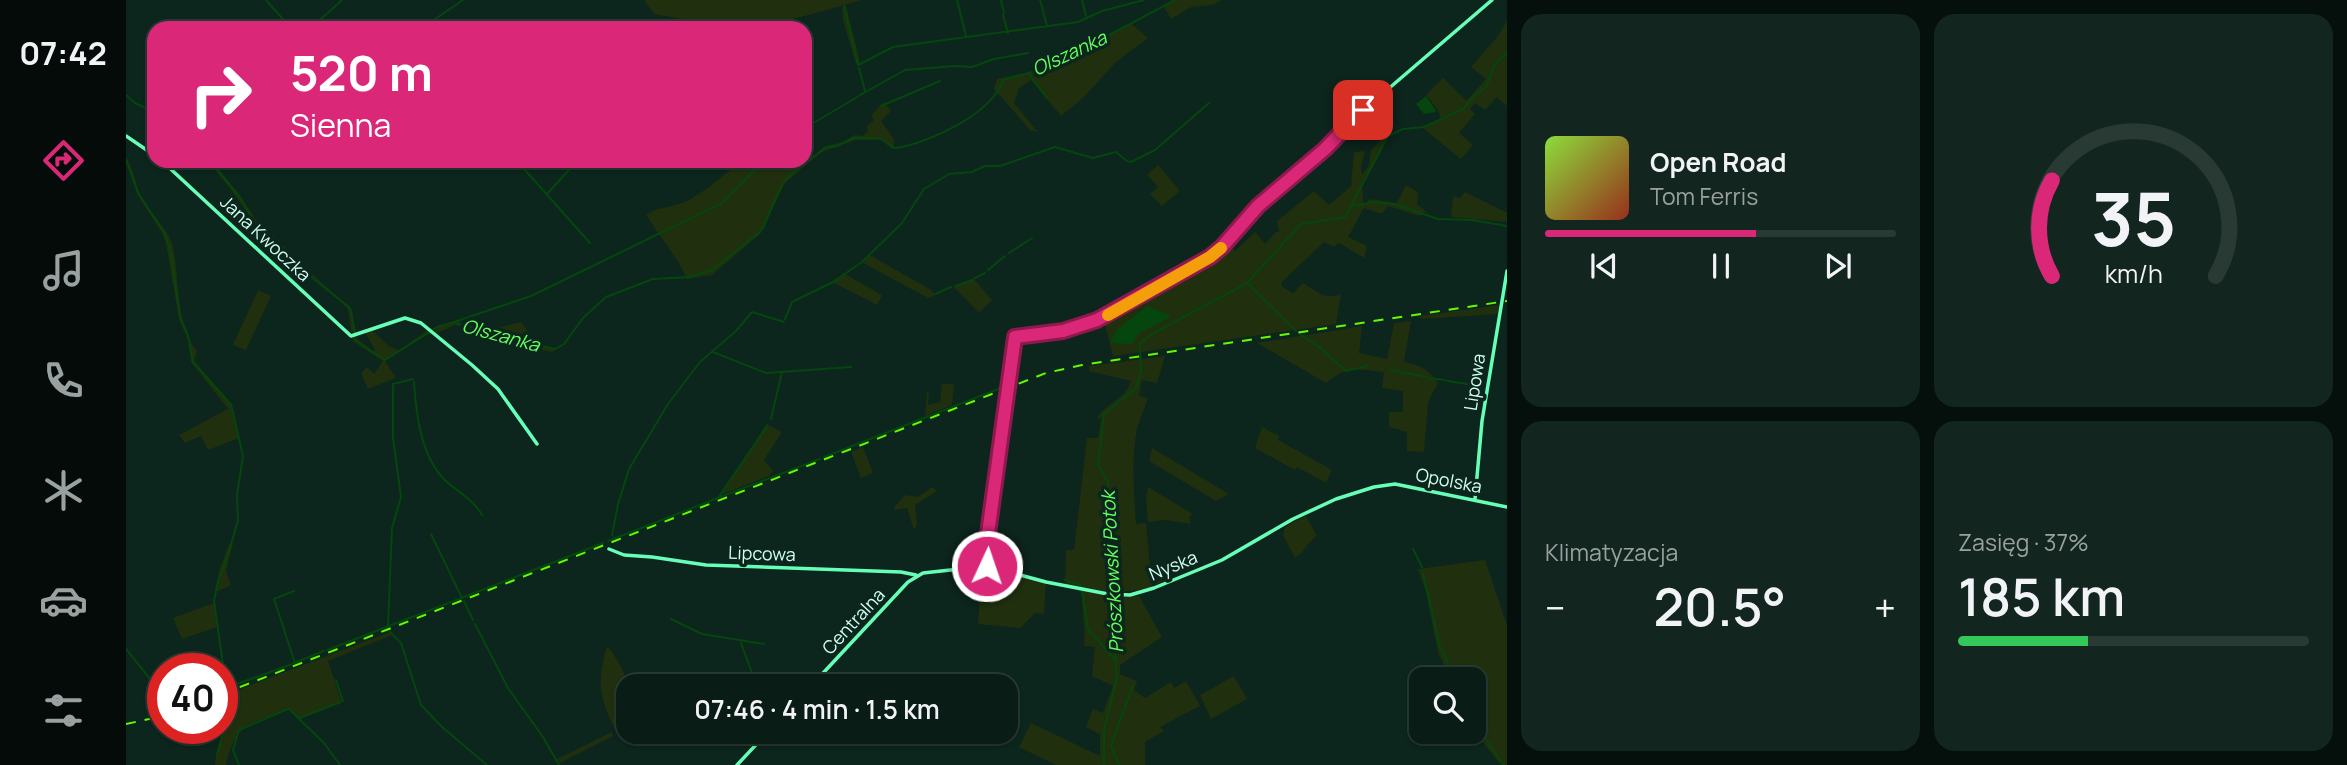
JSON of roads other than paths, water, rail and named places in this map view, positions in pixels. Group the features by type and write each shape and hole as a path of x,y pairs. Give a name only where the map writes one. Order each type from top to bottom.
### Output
{"street":[{"path":"987,566 987,541 1015,337 1063,331 1088,323 1116,310 1217,251 1258,206 1325,149 1352,120 1492,0"},
{"path":"126,136 147,150"},
{"name":"Jana Kwoczka","path":"170,168 353,336 405,318 414,319 428,328 498,389 537,444"},
{"name":"Lipowa","path":"1475,499 1482,421 1507,271"},
{"name":"Opolska","path":"1385,485 1395,484 1507,507"},
{"name":"Nyska","path":"916,575 987,566 1112,595 1141,593 1229,556 1282,525 1336,499 1385,485"},
{"name":"Lipcowa","path":"609,549 624,555 652,556 706,565 901,572 916,575"},
{"name":"Centralna","path":"822,674 916,575"},
{"path":"737,765 757,744"}],"waterway":[{"path":"266,0 285,21"},
{"path":"319,21 342,0"},
{"path":"432,21 463,0"},
{"path":"957,0 966,36"},
{"path":"1001,0 1004,13"},
{"path":"1040,0 1047,26"},
{"path":"1082,0 1086,16"},
{"path":"858,65 893,47 1078,22 1102,11 1144,0"},
{"name":"Olszanka","path":"896,148 925,140 958,125 986,104 1003,80 1047,68 1175,0"},
{"path":"844,5 858,65"},
{"path":"1003,15 1008,33"},
{"name":"Prószkowski Potok","path":"1104,765 1104,730 1117,678 1105,502 1108,482 1098,465 1104,414 1136,388 1141,371 1140,343 1247,283 1301,224 1345,217 1388,136 1403,129 1424,127 1463,109 1486,87 1495,64 1507,52"},
{"path":"860,95 905,70 972,67 994,59 1028,53"},
{"path":"859,68 865,91"},
{"path":"1029,74 1047,98"},
{"path":"881,106 940,81"},
{"name":"Olszanka","path":"126,95 147,109"},
{"path":"812,124 859,96"},
{"path":"785,319 792,302 833,282 862,262 902,223 924,189 949,174 972,172 985,166 1000,166 1055,147 1093,158 1116,152 1131,162 1155,150 1209,103"},
{"name":"Olszanka","path":"812,158 826,147 837,146 853,138 882,139 895,148"},
{"path":"126,159 138,193 164,232 170,249 180,316 188,336 193,362 231,405 243,456 237,495 238,520 214,601 221,653"},
{"name":"Olszanka","path":"216,168 239,196 256,224 278,242 305,272 349,307 356,341 385,360 437,327 454,322 555,349 564,344 583,318 606,297 653,279 690,277 712,270 763,228 781,186 799,168"},
{"path":"523,168 590,243"},
{"path":"547,194 571,168"},
{"path":"454,322 531,296 722,203 756,168"},
{"path":"1352,204 1394,204 1438,219 1472,220 1507,226"},
{"path":"1009,253 1032,238"},
{"path":"988,270 1005,256"},
{"path":"975,278 985,273"},
{"path":"955,286 973,280"},
{"path":"1248,284 1285,320"},
{"path":"935,294 951,287"},
{"path":"612,535 629,469 668,404 700,362 736,331 752,312 784,322"},
{"path":"1286,321 1296,331"},
{"path":"1300,334 1346,371 1367,366"},
{"path":"713,352 766,373 851,367"},
{"path":"1390,370 1426,377"},
{"path":"771,419 782,372"},
{"path":"1429,378 1445,380"},
{"path":"388,626 392,528 401,497 393,438 393,384 413,379"},
{"path":"1447,381 1467,384"},
{"path":"414,382 421,435 431,460 446,481 482,515"},
{"path":"824,457 1001,388"},
{"path":"608,541 718,498 767,426"},
{"path":"720,497 820,459"},
{"path":"431,534 462,598"},
{"path":"327,650 603,543"},
{"path":"1413,549 1422,567"},
{"path":"1423,573 1440,647 1450,667"},
{"path":"1065,580 1081,585 1088,629 1115,660"},
{"path":"238,684 295,663 274,599 294,591"},
{"path":"464,601 473,620"},
{"path":"671,619 702,634 764,644"},
{"path":"475,624 508,688 543,737 559,765"},
{"path":"390,632 401,643 421,705 442,727 487,765"},
{"path":"741,643 752,674"},
{"path":"126,649 147,675"},
{"path":"296,662 324,651"},
{"path":"336,680 343,701"},
{"path":"1124,710 1133,685"},
{"path":"299,718 340,702"},
{"path":"239,765 233,750 239,730 288,709"},
{"path":"289,709 324,743 340,765"},
{"path":"1119,765 1111,746 1123,712"},
{"path":"1486,738 1504,765"},
{"path":"217,755 220,744"}],"railway":[{"path":"238,688 1046,373 1082,365 1507,301"},
{"path":"126,724 147,719"}]}
